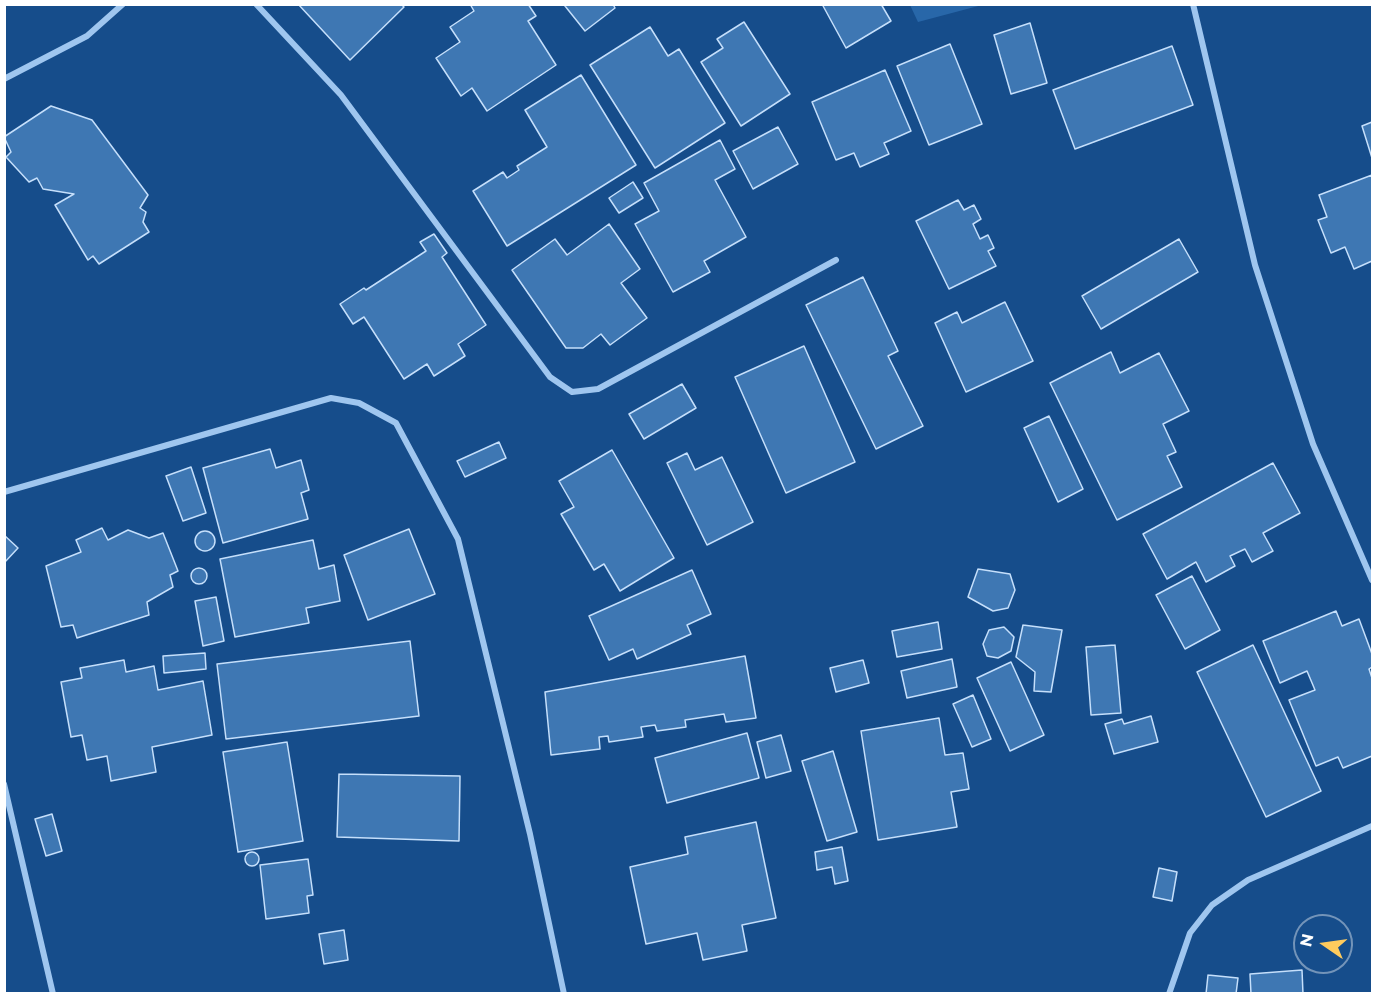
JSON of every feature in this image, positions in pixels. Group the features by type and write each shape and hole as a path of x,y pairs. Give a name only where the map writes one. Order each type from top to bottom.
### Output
{"street":[{"path":"4,79 87,36 123,4"},
{"path":"256,4 341,95 550,377 572,392 598,389 836,260"},
{"path":"1193,4 1255,265 1314,444 1372,580"},
{"path":"4,492 331,398 359,403 396,423 458,539 530,834 564,993"},
{"path":"4,784 53,993"},
{"path":"1169,993 1190,933 1212,905 1248,880 1372,826"}],"shaded area":[{"path":"910,5 982,5 918,22"}],"building":[{"path":"298,4 401,4 404,7 350,60"},
{"path":"470,4 528,4 536,16 528,21 556,65 487,111 472,88 461,96 436,58 460,42 450,27 474,11"},
{"path":"567,4 613,4 615,8 585,31 565,6"},
{"path":"822,4 881,4 891,21 846,48"},
{"path":"744,22 790,94 741,126 701,62 723,48 717,39"},
{"path":"1030,23 1047,83 1011,94 994,35"},
{"path":"650,27 668,56 679,49 725,123 655,168 590,65"},
{"path":"950,44 982,124 929,145 897,66"},
{"path":"1172,46 1193,105 1075,149 1053,90"},
{"path":"885,70 911,131 884,143 889,154 860,167 854,153 836,160 812,102"},
{"path":"581,75 636,165 507,246 473,191 503,172 507,178 519,170 517,166 547,147 525,110"},
{"path":"51,106 92,120 148,195 140,208 146,212 143,222 149,232 99,264 93,256 88,260 55,205 74,194 43,189 37,178 29,182 6,157 11,152 4,137"},
{"path":"1372,122 1372,158 1362,126"},
{"path":"778,127 798,164 753,189 733,151"},
{"path":"720,140 735,169 715,180 746,237 704,261 710,272 673,292 635,224 659,211 644,183"},
{"path":"1372,175 1372,261 1354,269 1345,247 1331,253 1318,220 1327,217 1319,195"},
{"path":"633,182 643,198 619,213 609,198"},
{"path":"958,200 964,210 974,205 981,219 973,224 980,239 988,235 994,248 988,251 996,266 949,289 916,221"},
{"path":"609,224 640,269 621,283 647,318 610,345 601,334 583,348 566,348 512,270 555,239 567,255"},
{"path":"434,234 447,253 442,257 486,325 458,344 465,356 434,376 427,364 404,379 364,317 353,324 340,304 426,251 420,242"},
{"path":"1179,239 1198,272 1101,329 1082,296"},
{"path":"863,277 898,351 888,356 923,426 876,449 806,305"},
{"path":"1005,302 1033,361 966,392 935,323 957,312 962,323"},
{"path":"804,346 855,462 786,493 735,377"},
{"path":"1111,352 1120,373 1159,353 1189,411 1163,424 1176,452 1167,456 1182,487 1117,520 1050,383"},
{"path":"682,384 696,408 644,439 629,414"},
{"path":"1049,416 1083,489 1058,502 1024,428"},
{"path":"499,442 506,458 465,477 457,461"},
{"path":"270,449 276,468 301,460 309,490 301,493 308,519 223,543 203,468"},
{"path":"612,450 674,558 620,591 604,564 594,570 561,514 574,507 559,481"},
{"path":"687,453 695,470 722,457 753,522 707,545 667,463"},
{"path":"1273,463 1300,513 1263,533 1273,551 1252,562 1245,549 1230,556 1235,566 1206,582 1196,562 1167,579 1143,534"},
{"path":"191,467 206,513 183,521 166,476"},
{"path":"102,528 108,540 128,530 149,538 163,533 178,571 170,575 173,587 147,602 149,615 77,638 73,625 61,627 46,566 81,552 76,540"},
{"path":"409,529 435,594 368,620 344,555"},
{"path":"205,531 212,534 215,541 212,548 205,551 198,548 195,541 198,534"},
{"path":"4,535 18,548 4,563"},
{"path":"313,540 319,569 334,565 340,601 306,608 309,623 235,637 220,559"},
{"path":"199,568 207,576 199,584 191,576"},
{"path":"978,569 1010,574 1015,590 1008,608 993,611 968,597"},
{"path":"692,570 711,614 687,625 691,634 637,659 633,649 609,660 589,616"},
{"path":"1192,576 1220,630 1185,649 1156,595"},
{"path":"216,597 224,641 203,646 195,601"},
{"path":"1336,611 1342,626 1359,619 1372,654 1372,667 1369,669 1372,678 1372,756 1343,768 1338,757 1316,766 1289,700 1315,690 1307,671 1280,683 1263,641"},
{"path":"938,622 942,649 897,657 892,631"},
{"path":"1023,625 1062,630 1051,692 1034,691 1035,672 1016,657"},
{"path":"1004,627 1014,637 1011,651 998,658 987,656 983,644 989,630"},
{"path":"410,641 419,716 226,739 217,664"},
{"path":"1115,645 1121,713 1091,715 1086,647"},
{"path":"1253,645 1321,791 1266,817 1197,672"},
{"path":"205,653 206,669 164,673 163,656"},
{"path":"745,656 756,718 726,722 724,714 685,720 686,727 657,731 655,725 641,727 643,737 609,742 608,736 599,737 600,749 551,755 545,692"},
{"path":"952,659 957,687 907,698 901,671"},
{"path":"124,660 126,672 154,666 158,690 203,681 212,735 152,747 156,772 111,781 107,756 87,760 82,735 71,737 61,682 82,678 80,668"},
{"path":"863,660 869,683 836,692 830,668"},
{"path":"1011,662 1044,735 1010,751 977,678"},
{"path":"973,695 991,739 972,747 953,704"},
{"path":"1151,716 1158,742 1114,754 1105,724 1122,719 1124,724"},
{"path":"939,718 945,755 963,753 969,789 951,792 957,827 878,840 861,731"},
{"path":"747,733 759,778 667,803 655,758"},
{"path":"781,735 791,771 766,778 757,742"},
{"path":"287,742 303,841 238,852 223,752"},
{"path":"833,751 857,832 827,841 802,761"},
{"path":"339,774 460,776 459,841 337,837"},
{"path":"52,814 62,851 46,856 35,819"},
{"path":"756,822 776,918 742,925 747,951 703,960 697,933 646,944 630,867 688,854 685,837"},
{"path":"842,847 848,881 835,884 832,867 817,870 815,852"},
{"path":"252,852 257,854 259,859 257,864 252,866 247,864 245,859 247,854"},
{"path":"308,859 313,895 307,896 309,913 266,919 260,865"},
{"path":"1159,868 1177,872 1172,901 1153,897"},
{"path":"344,930 348,960 324,964 319,934"},
{"path":"1293,971 1293,974 1302,974 1303,994 1251,994 1250,974"},
{"path":"1208,975 1238,978 1236,994 1206,994"}]}
